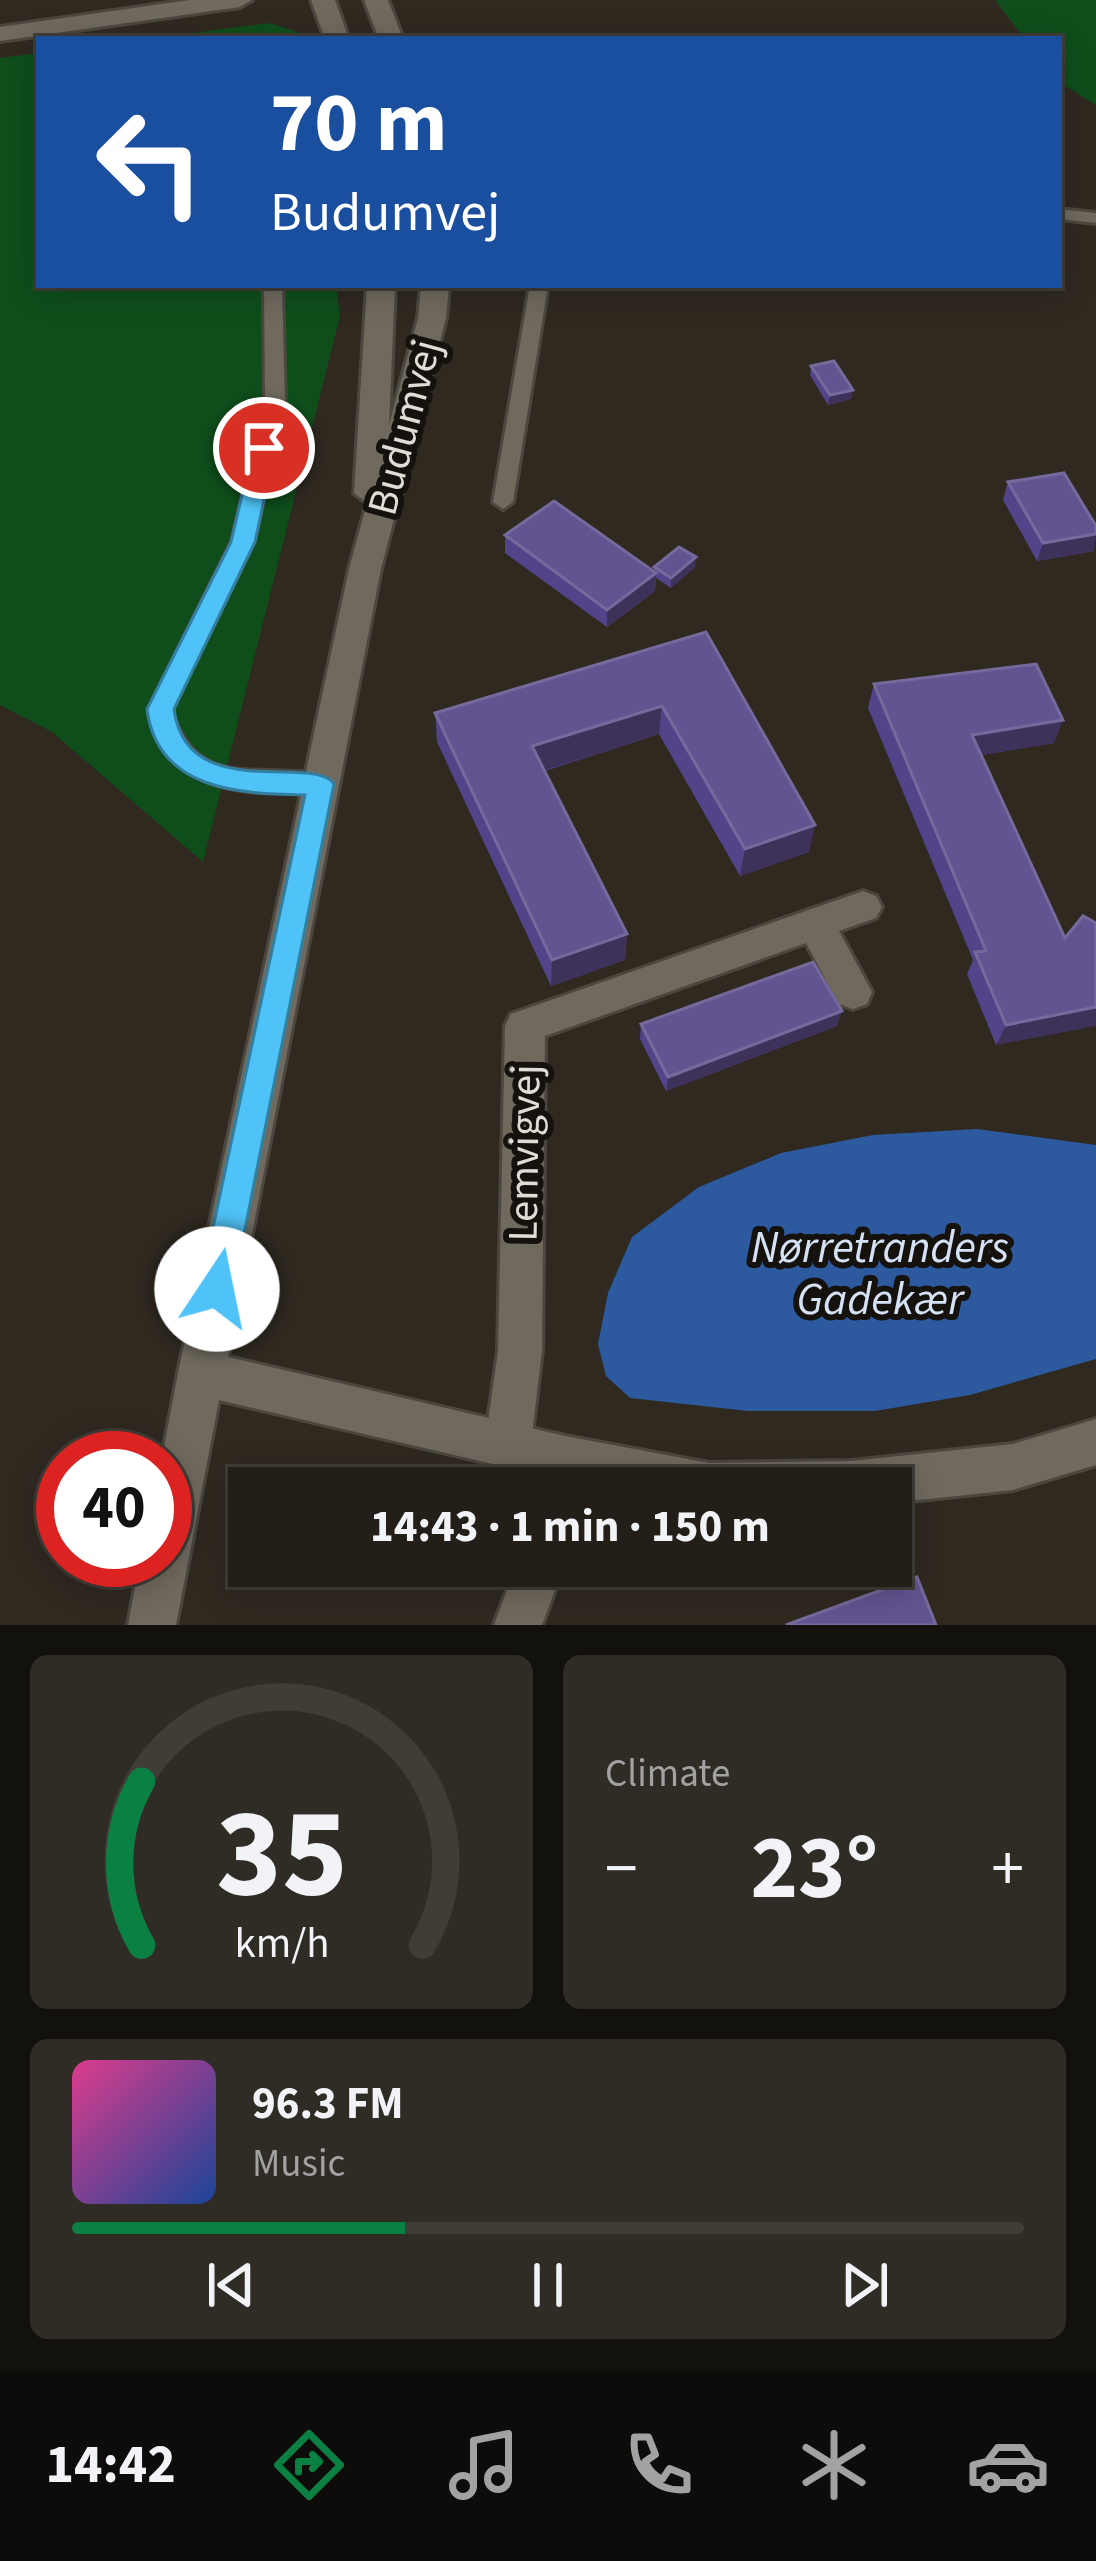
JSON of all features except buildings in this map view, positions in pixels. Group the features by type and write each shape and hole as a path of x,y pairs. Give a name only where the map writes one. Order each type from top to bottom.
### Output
{"street":[{"path":"0,30 136,0"},
{"path":"0,30 240,0"},
{"path":"323,0 336,36"},
{"path":"376,0 390,36"},
{"name":"Budumvej","path":"365,568 381,288"},
{"name":"Budumvej","path":"189,1431 365,568 432,318 435,288"},
{"name":"Lemvigvej","path":"508,1443 520,1352 524,1026 863,907"},
{"path":"815,924 853,992"},
{"path":"200,1373 508,1443 550,1467"},
{"path":"912,1478 1013,1467 1096,1442"},
{"name":"Budumvej","path":"152,1625 159,1587"},
{"path":"518,1625 532,1587"}],"lane":[{"path":"1062,214 1096,218"},
{"path":"273,288 274,402 243,542 160,709 163,730 174,751 234,783 320,784"},
{"path":"503,502 539,288"}],"green space":[{"path":"995,0 1096,0 1096,105 1062,84 1062,36 1023,36"},
{"path":"269,23 304,34 304,36 168,36"},
{"path":"36,53 36,288 336,288 340,316 203,862 52,732 0,705 0,58"}],"water":[{"name":"Nørretranders Gadekær","path":"977,1129 1096,1145 1096,1359 970,1395 875,1411 748,1411 630,1398 606,1376 598,1344 608,1293 632,1237 699,1187 781,1153 873,1135"}],"route":[{"path":"217,1289 320,784 234,783 174,751 163,730 160,709 243,542 264,448"}]}
